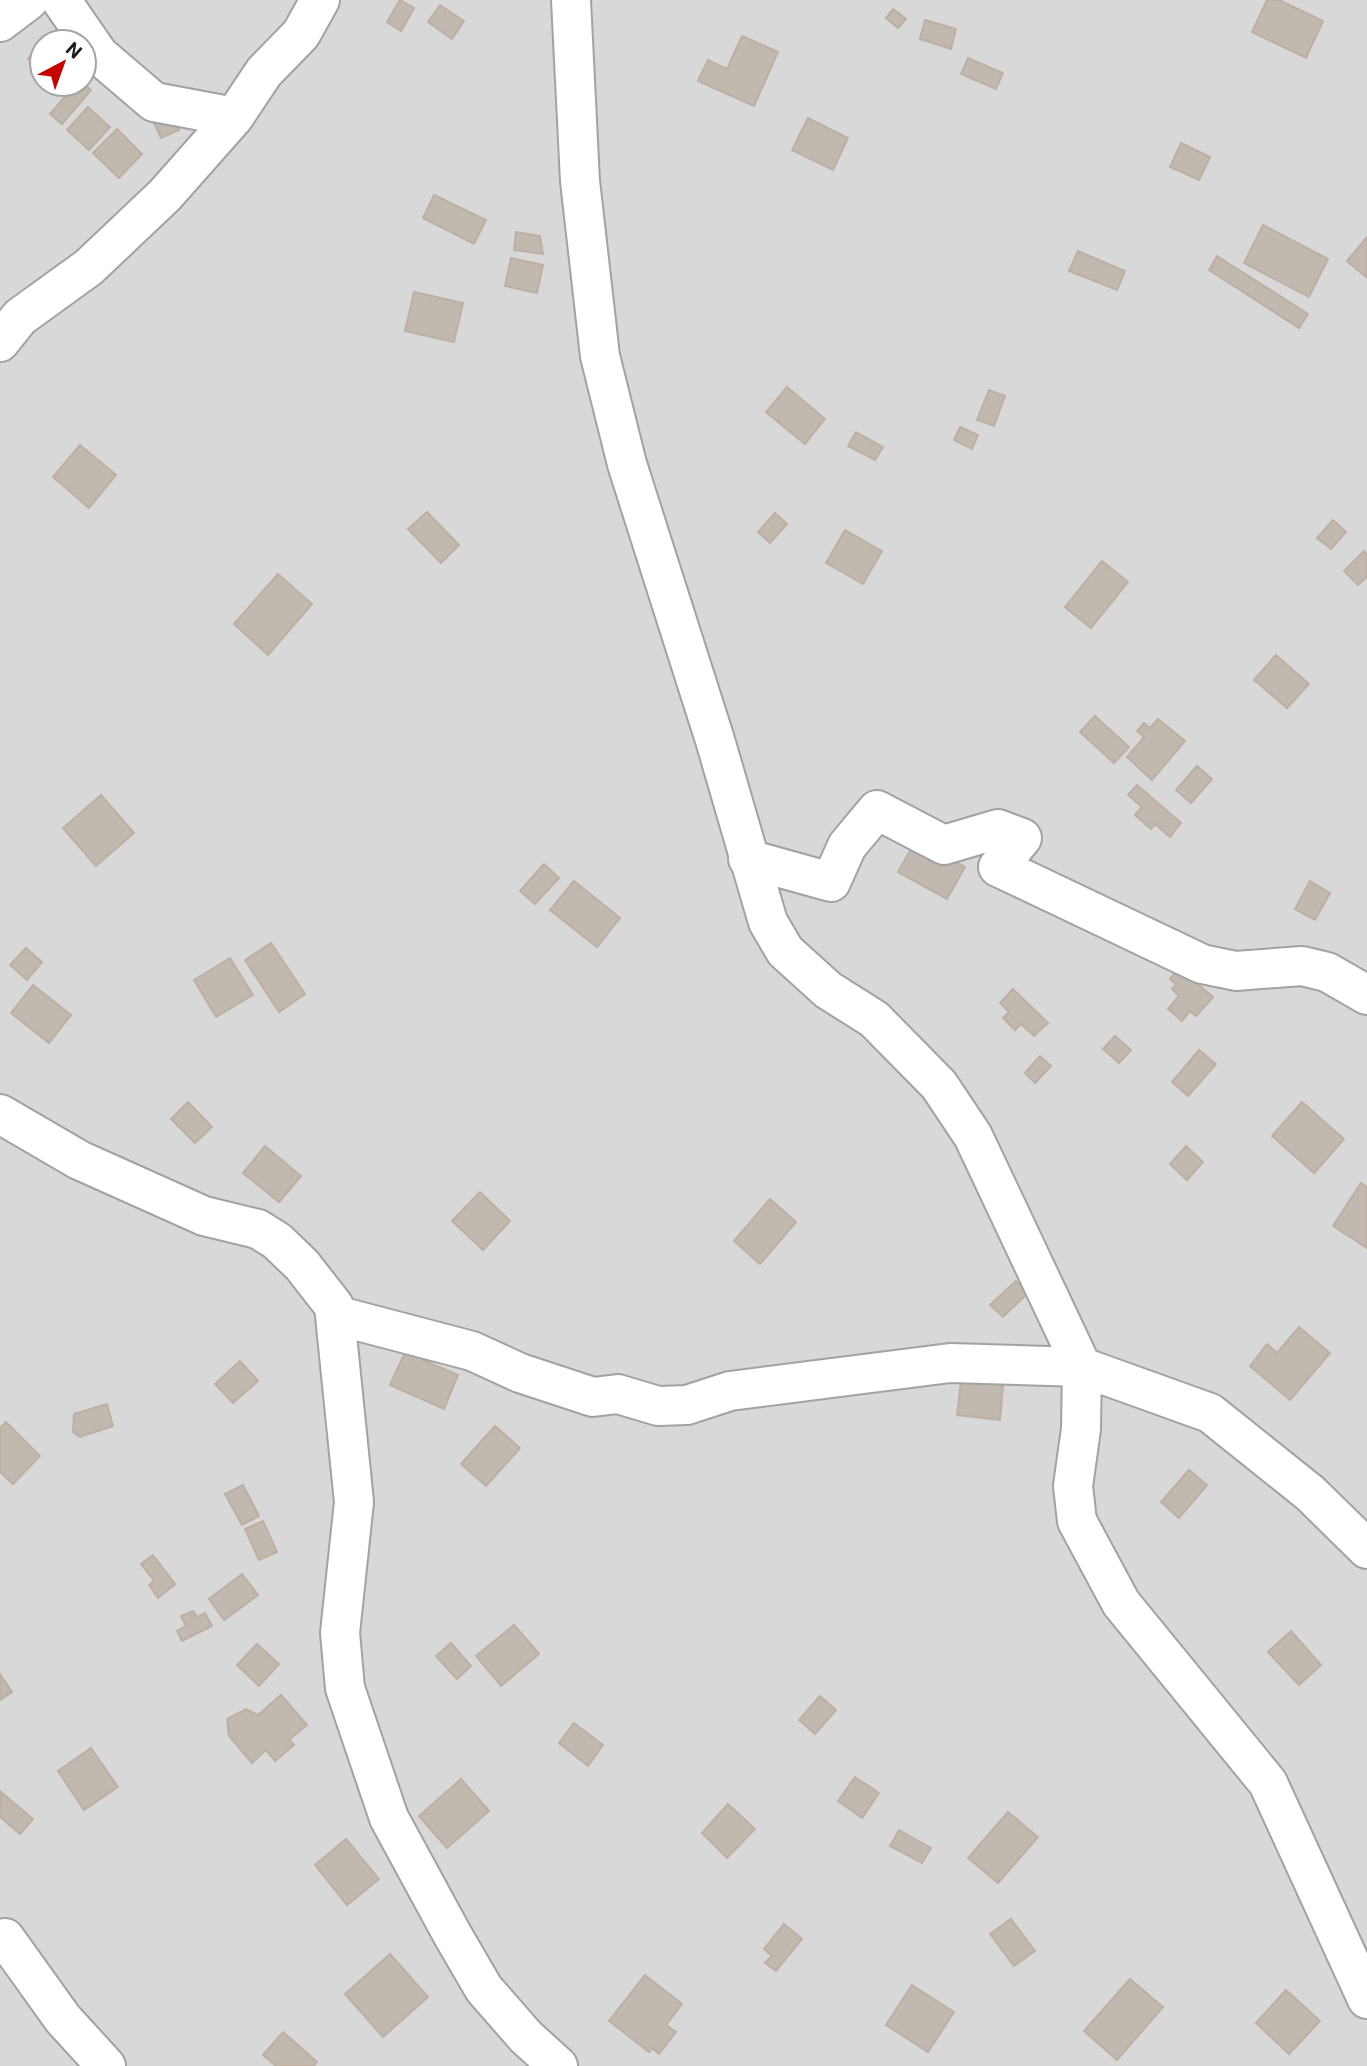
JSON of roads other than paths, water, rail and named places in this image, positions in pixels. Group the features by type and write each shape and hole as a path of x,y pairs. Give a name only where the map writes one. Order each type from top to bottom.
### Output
{"street":[{"path":"0,22 29,0"},
{"path":"61,0 100,55 154,102 234,117"},
{"path":"0,342 20,317 89,267 165,195 234,117 264,72 301,34 320,0"},
{"path":"571,0 580,181 600,356 627,464 715,740 768,922 785,951 828,990 874,1019 939,1084 973,1136 1082,1367 1081,1429 1073,1486 1077,1521 1121,1602 1268,1783 1367,1999"},
{"path":"748,859 831,881 847,846 877,810 944,845 998,829 1022,838 998,867 1202,964 1236,971 1302,966 1327,972 1367,995"},
{"path":"0,1114 79,1160 204,1216 258,1229 277,1241 326,1293 335,1315 354,1502 340,1633 345,1688 389,1818 452,1934 484,1989 526,2037 558,2066"},
{"path":"335,1315 472,1351 520,1373 593,1397 618,1394 658,1406 687,1405 730,1391 950,1363 1082,1367 1210,1413 1310,1493 1367,1549"},
{"path":"5,1938 63,2019 106,2066"}]}
